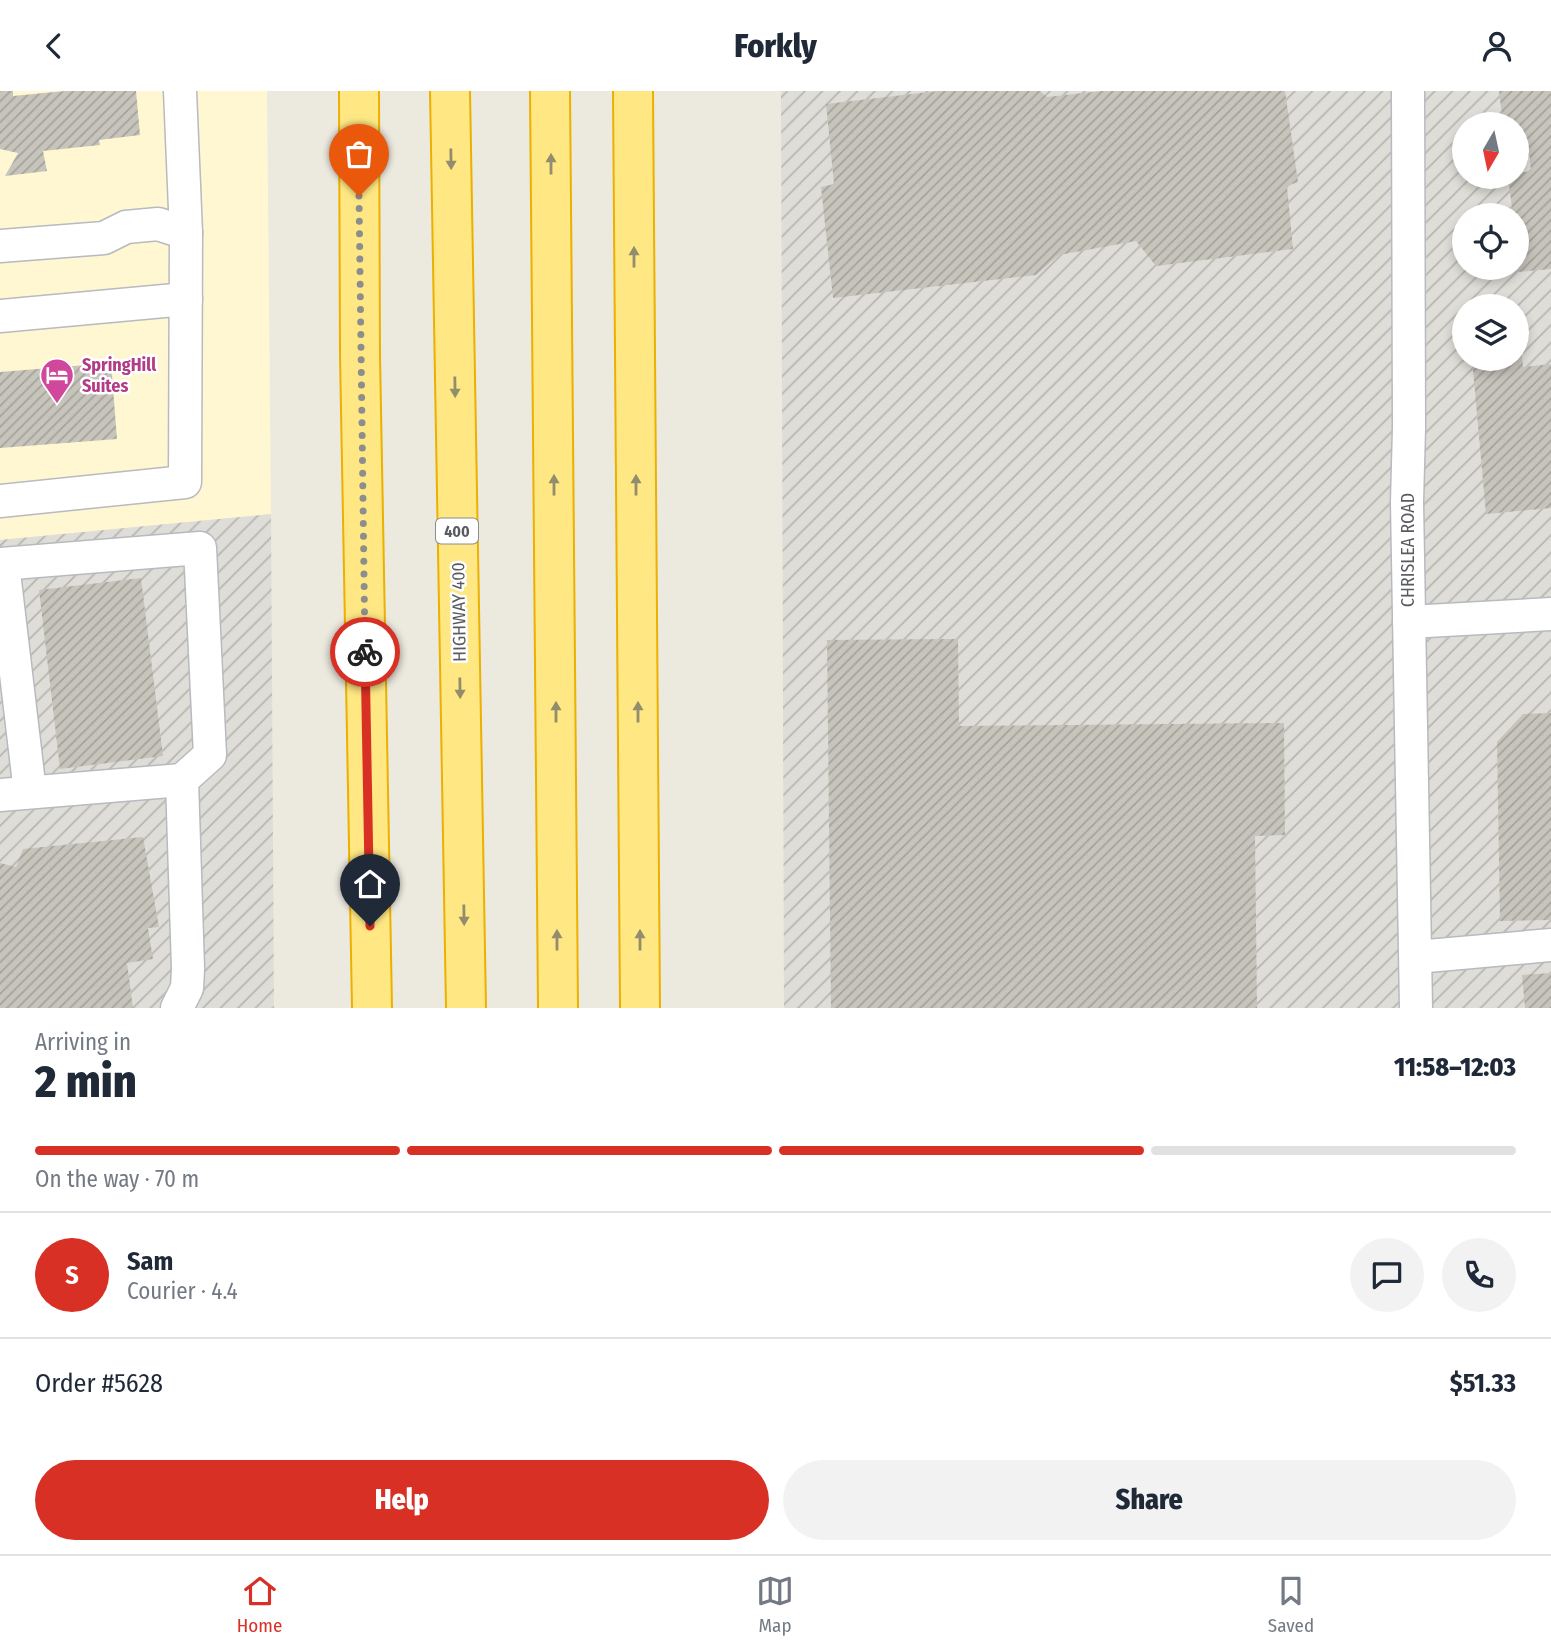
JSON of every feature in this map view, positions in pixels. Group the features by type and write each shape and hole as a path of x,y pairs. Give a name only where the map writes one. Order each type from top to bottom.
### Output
{"highway":[{"path":"359,91 360,368 372,1008"},
{"name":"HIGHWAY 400","path":"450,91 466,1008"},
{"path":"550,91 558,1008"},
{"path":"633,91 640,1008"}],"street":[{"path":"0,501 185,482 186,233 180,91"},
{"name":"CHRISLEA ROAD","path":"1408,91 1409,622 1416,1008"},
{"path":"3,242 104,238 126,227 159,224 186,233"},
{"path":"0,316 186,299"},
{"path":"200,548 210,755 182,780 15,793 2,564 200,548"},
{"path":"1409,622 1551,614"},
{"path":"177,1008 187,988 188,969 182,780"},
{"path":"1416,965 1551,945"},
{"path":"1416,965 1551,963"}],"shaded area":[{"path":"0,91 267,91 271,514 0,540"},
{"path":"781,91 1551,91 1551,1008 784,1008"},
{"path":"271,514 274,1008 0,1008 0,540"}],"building":[{"path":"0,91 13,91 13,96 65,91 136,91 140,135 99,140 100,145 43,151 47,171 5,176 18,153 0,149"},
{"path":"938,91 1040,91 1047,97 1102,91 1285,91 1298,182 1287,186 1293,249 1156,266 1136,241 1059,255 1036,275 833,298 821,187 834,184 826,104"},
{"path":"1499,91 1551,91 1551,269 1529,271 1529,203 1511,203 1510,189 1530,189 1530,112 1502,112"},
{"name":"SpringHill Suites","path":"111,363 117,439 0,448 0,372"},
{"path":"1551,364 1551,508 1486,514 1473,371 1529,371 1529,366"},
{"path":"141,578 163,756 60,769 39,590"},
{"path":"958,639 959,726 1284,723 1285,835 1255,836 1257,1008 831,1008 827,640"},
{"path":"1551,713 1551,920 1500,921 1497,742 1523,714"},
{"path":"143,837 159,927 148,928 153,959 127,963 133,1008 0,1008 0,863 16,867 23,849"},
{"path":"1551,973 1551,1008 1525,1008 1522,975"}],"way so far":[{"path":"359,196 365,652"}],"place":[{"name":"SpringHill Suites","path":"57,405"}],"route":[{"path":"365,652 370,926"}]}
